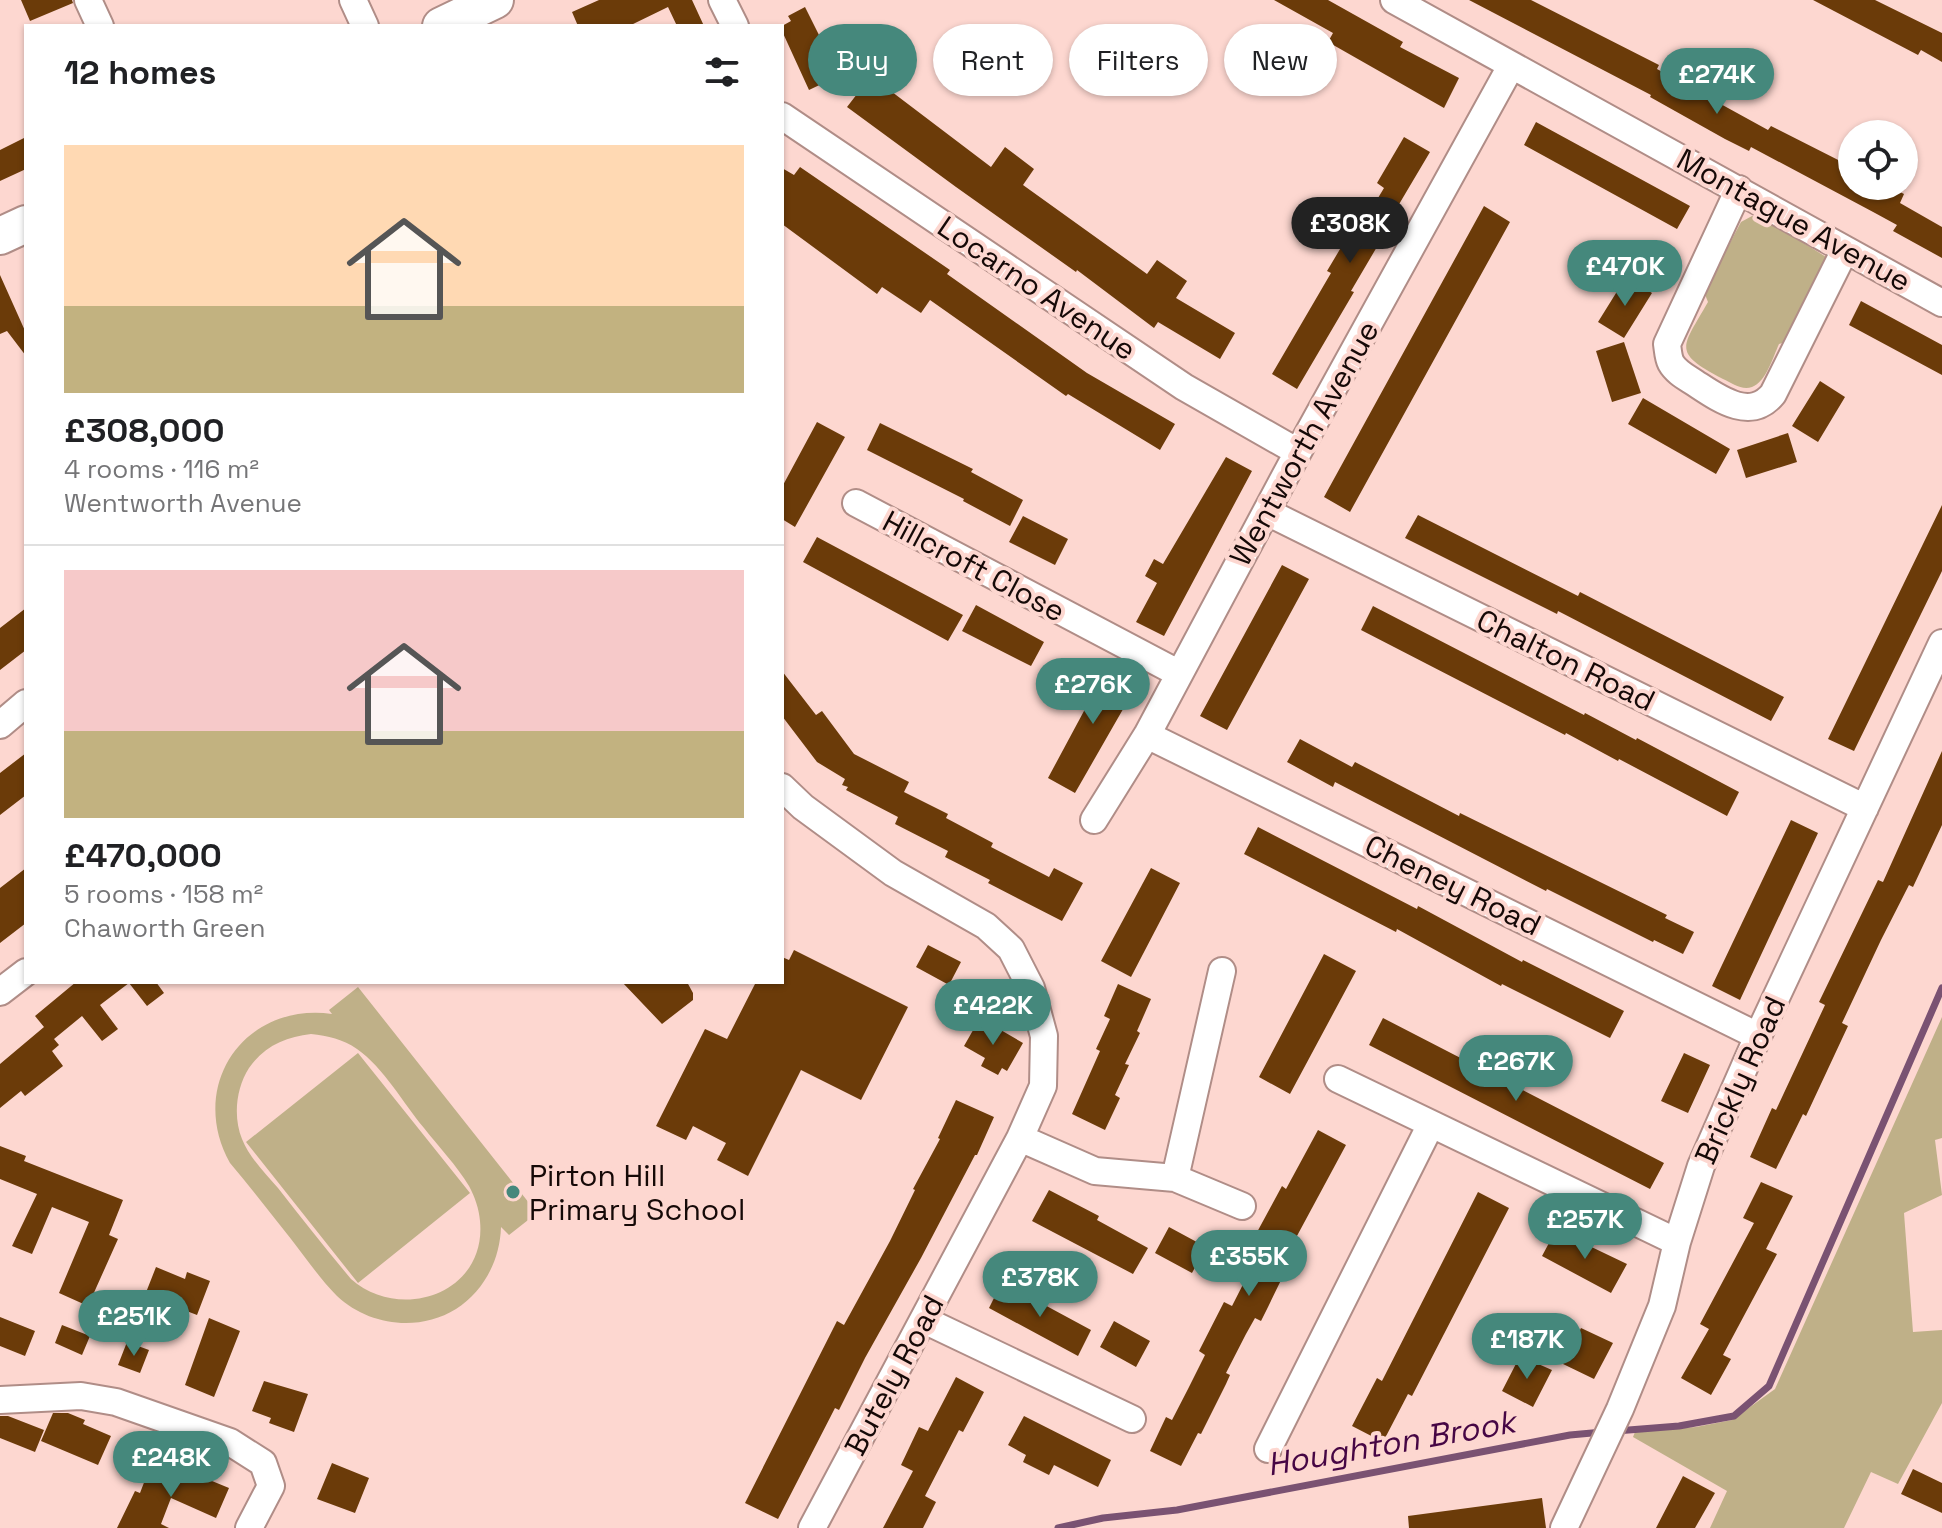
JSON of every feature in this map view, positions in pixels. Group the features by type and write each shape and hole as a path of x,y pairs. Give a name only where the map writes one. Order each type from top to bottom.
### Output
{"main road":[{"path":"445,24 495,0"},
{"path":"0,236 24,225"}],"street":[{"path":"88,0 99,24"},
{"path":"353,0 364,24"},
{"path":"722,0 734,24"},
{"name":"Montague Avenue","path":"1394,0 1942,303"},
{"name":"Wentworth Avenue","path":"1094,820 1147,735 1298,452 1511,66"},
{"name":"Locarno Avenue","path":"784,117 1184,387 1298,452"},
{"path":"1739,189 1667,344 1669,360 1676,370 1730,404 1751,408 1773,394 1845,250"},
{"name":"Hillcroft Close","path":"856,503 1178,673"},
{"name":"Chalton Road","path":"1267,512 1865,808"},
{"name":"Brickly Road","path":"1564,1528 1620,1409 1662,1306 1677,1242 1701,1166 1758,1036 1942,643"},
{"path":"0,725 24,705"},
{"name":"Cheney Road","path":"1147,735 1758,1036"},
{"name":"Butely Road","path":"784,789 803,807 893,873 986,926 1011,949 1031,988 1044,1036 1043,1086 1020,1138 812,1528"},
{"path":"1175,1178 1222,971"},
{"path":"0,992 24,974"},
{"path":"1338,1079 1430,1126 1677,1242"},
{"path":"1268,1449 1430,1126"},
{"path":"1020,1138 1095,1171 1175,1178 1242,1206"},
{"path":"924,1320 1132,1419"},
{"path":"0,1400 81,1396 116,1402 230,1442 263,1463 271,1486 249,1528"}],"shaded area":[{"path":"1752,216 1763,218 1831,260 1792,340 1779,344 1761,380 1745,388 1706,370 1695,362 1686,348 1708,302 1704,292 1741,222"},
{"path":"358,987 537,1213 509,1235 501,1227 489,1274 466,1302 442,1316 411,1323 379,1319 364,1314 337,1296 230,1163 218,1134 215,1106 220,1079 232,1055 250,1036 273,1021 301,1014 332,1014 329,1010","holes":["311,1034 335,1038 367,1057 393,1086 471,1190 480,1221 479,1246 470,1267 455,1283 437,1294 416,1299 393,1299 371,1292 351,1279 245,1146 237,1121 237,1103 249,1068 276,1044"]},
{"path":"1942,1017 1942,1138 1935,1140 1942,1195 1904,1213 1913,1332 1942,1330 1942,1403 1898,1484 1871,1472 1844,1528 1710,1528 1727,1491 1633,1437 1635,1432 1696,1427 1732,1420 1775,1389"},
{"path":"358,1053 470,1193 358,1283 246,1142"}],"building":[{"path":"21,0 72,0 73,3 30,21"},
{"path":"599,0 692,0 703,24 676,24 668,7 633,24 577,24 572,12"},
{"path":"1274,0 1328,0 1403,42 1400,47 1459,78 1444,108 1337,47 1337,24 1317,24"},
{"path":"1469,0 1531,0 1659,65 1657,69 1768,130 1771,126 1838,160 1838,193 1751,147 1749,151 1725,139 1651,95"},
{"path":"1813,0 1875,0 1942,33 1942,62 1921,50 1918,55"},
{"path":"805,7 814,24 808,24 808,88 784,35 784,25 791,21 788,16"},
{"path":"856,96 897,96 991,167 1005,147 1034,169 1023,185 1147,274 1157,260 1187,281 1176,298 1235,333 1220,359 1158,322 1154,328 847,107"},
{"path":"1536,122 1690,206 1677,229 1524,145"},
{"path":"1404,137 1430,152 1297,389 1272,374 1331,273 1327,271 1355,224 1360,228 1384,188 1377,183"},
{"path":"24,138 24,170 0,181 0,150"},
{"path":"800,167 950,270 947,274 1087,373 1175,424 1160,450 1068,394 1066,396 930,300 921,313 882,287 877,294 784,225 784,169 794,175"},
{"path":"1851,200 1901,200 1900,203 1942,227 1942,258 1893,231 1897,225"},
{"path":"1484,206 1510,222 1350,512 1324,497"},
{"path":"0,275 24,329 24,353 7,331 0,334"},
{"path":"1626,277 1652,293 1624,338 1598,322"},
{"path":"1861,301 1942,345 1942,375 1849,325"},
{"path":"1624,342 1641,393 1612,402 1596,351"},
{"path":"1820,381 1845,397 1818,442 1792,426"},
{"path":"1643,398 1730,449 1716,474 1628,424"},
{"path":"817,422 845,437 795,527 784,520 784,483"},
{"path":"880,423 973,469 971,472 1023,500 1010,526 867,450"},
{"path":"1788,433 1797,462 1746,478 1737,450"},
{"path":"1226,457 1252,471 1164,636 1136,622 1157,583 1145,576 1154,559 1163,564"},
{"path":"1942,505 1942,571 1854,751 1828,739"},
{"path":"1418,515 1578,596 1580,592 1784,697 1771,721 1558,611 1557,614 1405,538"},
{"path":"1023,516 1068,539 1055,565 1009,542"},
{"path":"817,537 963,615 948,641 803,562"},
{"path":"1282,565 1309,579 1227,730 1200,716"},
{"path":"976,605 1044,642 1031,666 962,631"},
{"path":"1373,606 1739,792 1727,816 1361,630"},
{"path":"24,610 24,652 0,670 0,628"},
{"path":"1099,661 1138,683 1075,793 1048,778 1099,683 1090,678"},
{"path":"784,674 816,715 822,711 854,754 909,782 904,792 948,814 946,818 993,843 991,847 1049,877 1054,868 1083,883 1062,921 945,857 948,851 895,824 898,817 846,790 848,787 842,785 845,779 817,762 784,719"},
{"path":"1300,739 1352,767 1355,762 1459,816 1460,813 1667,915 1665,918 1694,932 1683,954 1546,891 1335,782 1333,787 1287,762"},
{"path":"1942,751 1942,825 1913,887 1909,885 1881,940 1842,1023 1848,1026 1806,1116 1803,1114 1776,1169 1750,1157 1772,1108 1776,1110 1825,1005 1819,1002 1878,880 1883,882"},
{"path":"24,755 24,797 0,815 0,773"},
{"path":"1791,820 1818,833 1740,1000 1712,986"},
{"path":"1258,827 1624,1011 1610,1038 1501,986 1397,929 1396,932 1244,854"},
{"path":"1151,868 1180,883 1131,977 1101,961"},
{"path":"24,870 24,925 0,943 0,888"},
{"path":"928,945 961,962 949,985 916,967"},
{"path":"794,950 908,1007 861,1100 801,1070 748,1176 717,1160 726,1143 693,1126 686,1140 656,1126 705,1029 727,1039 755,984 784,984 784,958 789,960"},
{"path":"1324,954 1356,971 1290,1094 1259,1077"},
{"path":"74,984 128,984 100,1005 118,1029 102,1041 82,1016 54,1039 59,1045 52,1051 63,1066 25,1096 21,1091 0,1108 0,1064 44,1027 35,1016"},
{"path":"130,984 157,984 164,993 147,1006"},
{"path":"624,984 688,984 693,1000 662,1024"},
{"path":"1118,984 1151,999 1137,1031 1140,1033 1125,1064 1129,1065 1115,1095 1120,1098 1105,1130 1072,1114 1100,1051 1096,1049 1110,1019 1104,1016"},
{"path":"980,1018 1023,1043 1007,1071 1002,1068 998,1075 981,1066 985,1058 964,1046"},
{"path":"1383,1018 1664,1163 1650,1189 1369,1045"},
{"path":"1684,1053 1710,1065 1688,1113 1661,1101"},
{"path":"956,1100 994,1117 977,1155 839,1410 835,1408 778,1519 745,1503 837,1321 844,1325 890,1241"},
{"path":"1318,1130 1346,1145 1277,1273 1283,1276 1261,1321 1255,1318 1246,1334 1226,1373 1230,1375 1226,1384 1181,1466 1150,1451 1166,1417 1172,1420 1205,1355 1199,1351 1224,1302 1232,1306 1259,1253 1249,1247 1282,1186 1286,1189"},
{"path":"0,1146 26,1156 24,1161 123,1200 109,1235 118,1239 88,1306 59,1293 89,1222 52,1207 32,1254 12,1246 37,1194 0,1179"},
{"path":"1761,1182 1793,1196 1766,1249 1777,1254 1723,1355 1731,1359 1711,1395 1681,1378 1709,1329 1700,1324 1754,1223 1743,1218"},
{"path":"1049,1190 1099,1216 1097,1220 1148,1248 1133,1274 1032,1221"},
{"path":"1478,1192 1509,1208 1412,1396 1408,1394 1383,1442 1352,1426 1377,1378 1382,1381"},
{"path":"1169,1227 1206,1247 1192,1273 1155,1253"},
{"path":"1556,1230 1627,1264 1611,1293 1542,1256"},
{"path":"156,1267 185,1279 187,1272 210,1281 197,1315 145,1295"},
{"path":"1002,1282 1091,1330 1078,1356 989,1308"},
{"path":"0,1317 35,1331 25,1356 0,1346"},
{"path":"209,1318 240,1331 214,1397 185,1385"},
{"path":"1114,1321 1150,1341 1136,1367 1100,1347"},
{"path":"62,1325 90,1336 82,1355 55,1343"},
{"path":"1581,1328 1613,1343 1594,1379 1563,1364"},
{"path":"127,1342 149,1350 140,1373 118,1365"},
{"path":"1520,1356 1552,1370 1533,1407 1502,1391"},
{"path":"956,1377 984,1392 963,1432 959,1430 925,1496 936,1502 923,1528 883,1528 913,1471 901,1465 919,1427 928,1431"},
{"path":"264,1381 308,1394 294,1432 269,1423 271,1418 252,1411"},
{"path":"53,1413 68,1413 85,1420 83,1424 111,1436 98,1465 41,1441"},
{"path":"0,1416 8,1416 44,1430 35,1452 0,1438"},
{"path":"1024,1416 1111,1460 1098,1487 1054,1465 1049,1475 1023,1462 1026,1455 1008,1445"},
{"path":"332,1463 369,1478 355,1513 317,1499"},
{"path":"150,1467 191,1482 195,1474 229,1488 216,1518 171,1498 161,1524 169,1528 117,1528 135,1491 140,1493"},
{"path":"1913,1469 1942,1483 1942,1513 1901,1494"},
{"path":"1683,1476 1715,1493 1695,1528 1656,1528"},
{"path":"1542,1498 1546,1528 1409,1528 1408,1516"}],"waterway":[{"name":"Houghton Brook","path":"1616,1431 1679,1426 1734,1416 1769,1386 1942,988"},
{"name":"Houghton Brook","path":"1058,1528 1103,1518 1177,1510 1570,1435 1603,1432"}],"place":[{"name":"Pirton Hill Primary School","path":"513,1192"}]}
